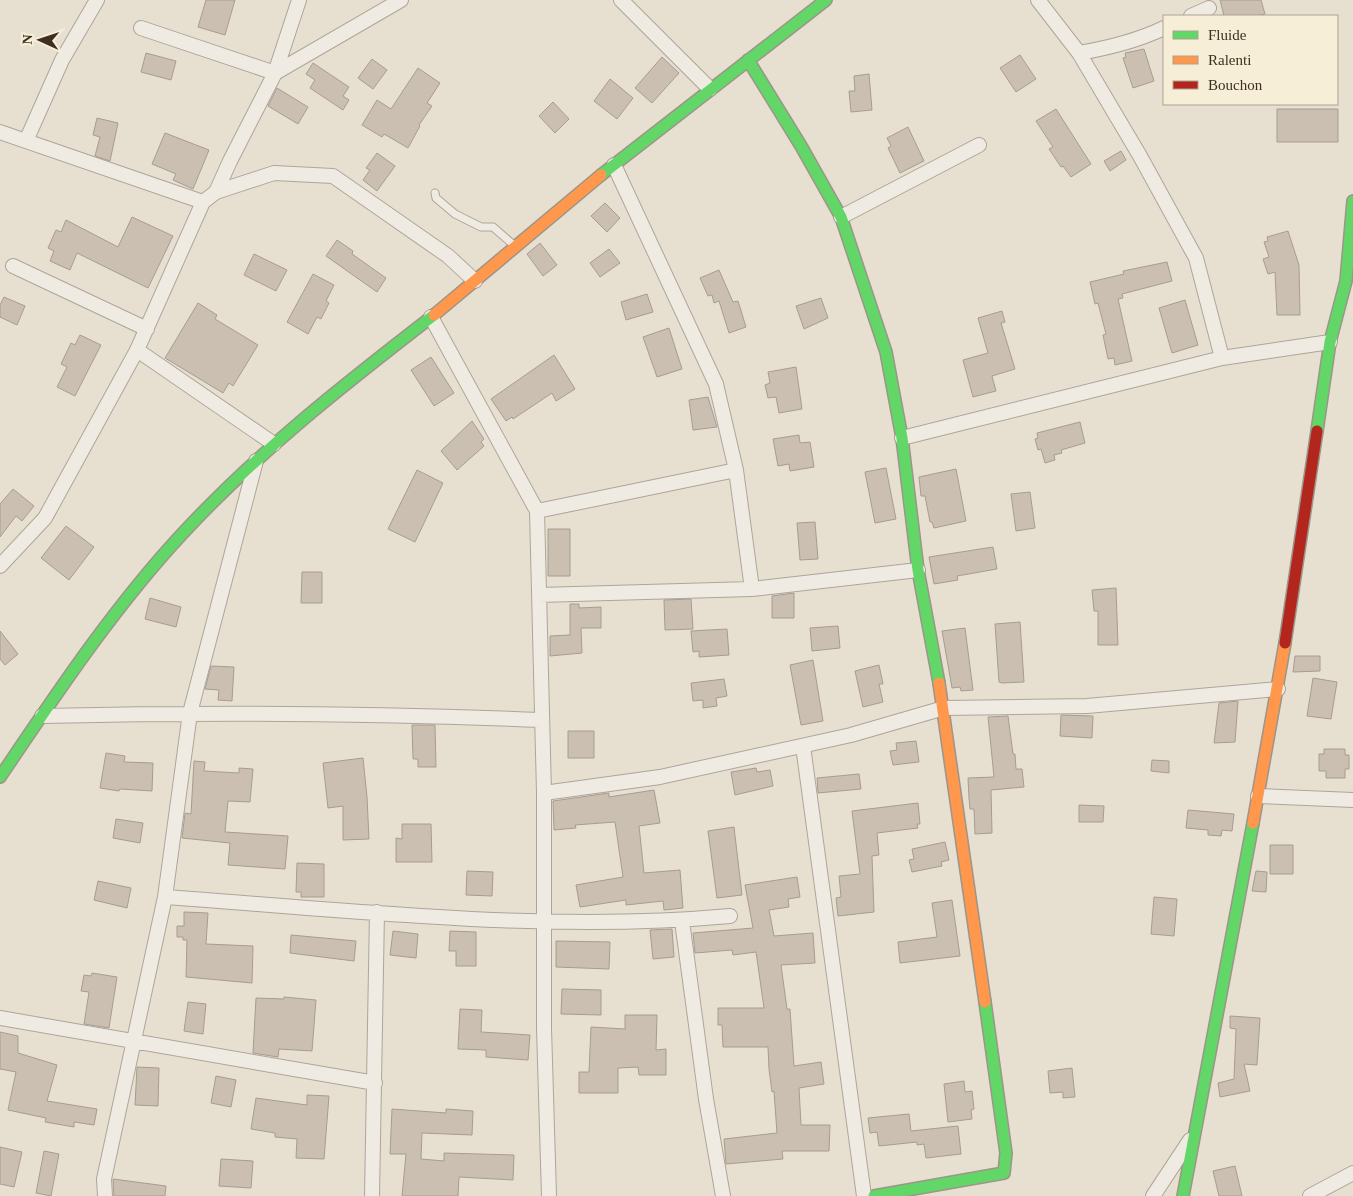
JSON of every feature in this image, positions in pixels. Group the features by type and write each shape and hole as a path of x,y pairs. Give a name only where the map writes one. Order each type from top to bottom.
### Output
{"street":[{"path":"26,141 62,60 97,0"},
{"path":"216,192 276,72 299,0"},
{"path":"141,28 276,72 401,0"},
{"path":"621,0 710,89"},
{"path":"0,777 42,716 134,591 183,533 256,460 334,394 475,281 614,164 826,0"},
{"path":"1038,0 1078,53 1140,156 1196,258 1222,358"},
{"path":"1193,15 1209,8"},
{"path":"1078,53 1112,47 1144,38 1163,28"},
{"path":"748,60 801,146 841,217 886,352 902,438 918,570 944,708 1003,1132 1006,1166 1004,1173 874,1196"},
{"path":"0,132 203,202"},
{"path":"841,217 979,145"},
{"path":"614,164 716,384 736,470 752,589"},
{"path":"0,566 45,518 137,350 203,202 216,192 274,173 332,176 448,256 475,281"},
{"path":"1183,1196 1278,688 1330,342 1349,280 1353,201"},
{"path":"13,266 147,329"},
{"path":"431,317 537,511 544,793 546,922 544,1028 549,1196"},
{"path":"902,438 1222,358 1330,342"},
{"path":"137,350 274,444"},
{"path":"105,1196 104,1179 165,897 190,712 256,460"},
{"path":"537,511 736,470"},
{"path":"539,595 752,589 918,570"},
{"path":"544,793 660,777 851,735 944,708 1087,706 1278,688"},
{"path":"42,716 190,712 396,714 542,720"},
{"path":"803,746 864,1196"},
{"path":"1258,796 1353,800"},
{"path":"165,897 546,922 682,920 730,916"},
{"path":"372,1196 377,912"},
{"path":"682,920 706,1100 723,1196"},
{"path":"0,1018 375,1083"},
{"path":"1154,1196 1195,1133"},
{"path":"1310,1196 1353,1173"}],"lane":[{"path":"435,193 436,198 455,214 481,226 493,227 516,247"}],"building":[{"path":"206,0 235,0 225,35 198,27"},
{"path":"1220,0 1261,0 1265,14 1260,15 1224,15"},
{"path":"1144,49 1154,81 1133,88 1123,58 1126,57 1125,53"},
{"path":"146,53 176,61 171,80 141,72"},
{"path":"1020,55 1036,79 1016,92 1000,68"},
{"path":"662,57 679,73 652,103 635,88"},
{"path":"372,59 387,70 373,89 358,78"},
{"path":"313,63 349,87 343,96 349,100 343,110 310,88 315,80 306,74"},
{"path":"418,68 440,83 427,103 432,106 419,125 408,148 384,134 382,137 362,125 377,100 391,109"},
{"path":"869,74 872,110 851,112 849,91 855,91 854,76"},
{"path":"610,79 633,98 617,119 594,101"},
{"path":"277,88 308,107 298,124 268,106"},
{"path":"553,102 569,119 555,133 539,116"},
{"path":"1056,109 1091,164 1071,177 1063,166 1061,167 1049,149 1053,147 1036,121"},
{"path":"1277,109 1338,109 1338,142 1277,142"},
{"path":"97,118 118,123 110,161 95,156 100,137 93,135"},
{"path":"908,127 924,161 900,173 888,148 891,146 887,138"},
{"path":"165,133 209,150 193,189 173,180 176,174 152,164"},
{"path":"1121,151 1126,160 1110,171 1104,161"},
{"path":"377,153 395,166 377,191 363,180 370,170 366,168"},
{"path":"605,203 620,218 607,232 591,216"},
{"path":"132,217 173,236 148,288 77,253 70,270 50,261 54,251 48,248 56,230 61,232 66,220 118,247"},
{"path":"1288,231 1299,265 1300,315 1277,315 1275,272 1268,274 1263,259 1269,257 1264,242 1268,241 1267,237"},
{"path":"337,240 353,251 352,254 386,278 377,292 326,256"},
{"path":"540,243 557,265 543,276 527,254"},
{"path":"609,249 620,263 600,277 590,263"},
{"path":"254,254 287,270 276,291 244,275"},
{"path":"1167,262 1172,281 1122,294 1123,298 1118,299 1132,361 1115,365 1114,358 1108,359 1103,335 1106,334 1098,303 1095,304 1090,282 1124,274 1123,271"},
{"path":"719,270 733,302 738,301 746,327 729,333 719,301 714,303 712,295 708,296 700,278"},
{"path":"313,274 334,285 326,301 329,303 321,319 317,317 308,334 287,322"},
{"path":"647,294 653,312 626,320 621,302"},
{"path":"4,297 25,306 17,325 0,317 0,305"},
{"path":"821,298 828,318 804,329 796,306"},
{"path":"1185,300 1198,345 1172,353 1159,308"},
{"path":"198,303 217,315 215,319 258,345 233,386 229,383 223,393 165,358"},
{"path":"1002,311 1005,322 1001,323 1015,369 992,376 996,391 973,397 963,360 988,353 978,318"},
{"path":"669,328 682,369 657,377 643,337"},
{"path":"80,335 101,345 75,396 57,387 67,367 61,364 71,343 75,345"},
{"path":"554,355 575,389 556,401 552,393 513,419 512,417 506,421 491,399"},
{"path":"431,357 454,393 434,406 411,370"},
{"path":"796,367 802,409 779,413 776,397 768,398 765,385 770,383 768,372"},
{"path":"708,397 717,427 693,430 689,400"},
{"path":"472,421 484,439 481,442 484,446 457,470 441,451"},
{"path":"1080,422 1085,443 1061,450 1062,453 1054,455 1055,460 1045,463 1041,449 1038,450 1035,439 1038,438 1037,433"},
{"path":"799,435 800,443 810,442 814,467 790,471 789,464 778,466 773,439"},
{"path":"886,468 896,519 875,523 865,472"},
{"path":"956,469 966,521 934,528 932,522 930,522 925,496 921,496 919,477"},
{"path":"417,470 443,483 415,542 388,529"},
{"path":"13,489 34,506 22,521 16,516 0,537 0,504"},
{"path":"1030,492 1035,528 1016,531 1011,494"},
{"path":"815,522 818,559 800,560 797,523"},
{"path":"66,526 94,547 69,580 41,558"},
{"path":"548,529 570,529 570,576 548,576"},
{"path":"993,547 997,569 957,576 958,580 934,584 929,557"},
{"path":"302,572 322,572 322,603 301,603"},
{"path":"1116,588 1118,645 1098,645 1098,611 1094,611 1092,590"},
{"path":"794,593 794,618 772,618 772,596"},
{"path":"150,598 181,607 176,627 145,619"},
{"path":"691,599 693,629 665,630 664,600"},
{"path":"570,604 579,604 579,608 601,607 601,628 581,628 582,653 550,656 550,636 570,635"},
{"path":"1020,622 1024,682 1002,683 999,682 995,624"},
{"path":"838,626 840,648 812,651 810,628"},
{"path":"965,628 973,690 961,691 960,687 952,688 942,631"},
{"path":"727,629 729,655 699,657 699,651 693,652 691,631"},
{"path":"0,631 18,654 5,665 0,659"},
{"path":"1295,656 1320,656 1320,671 1293,672"},
{"path":"813,660 823,721 801,725 790,665"},
{"path":"879,665 883,684 879,684 883,702 863,707 855,671"},
{"path":"211,666 234,667 232,701 218,700 219,690 205,689"},
{"path":"1313,678 1337,682 1331,719 1307,716"},
{"path":"724,679 727,696 716,698 717,706 703,708 703,700 693,701 691,683"},
{"path":"1238,701 1235,742 1214,743 1219,703"},
{"path":"1061,715 1093,716 1092,738 1060,736"},
{"path":"1008,716 1016,769 1022,769 1024,787 991,790 992,833 975,834 974,809 970,809 968,778 994,777 988,717"},
{"path":"412,725 435,725 436,767 418,767 418,759 413,759"},
{"path":"568,731 594,731 594,758 568,758"},
{"path":"916,741 919,762 893,765 890,751 897,750 896,743"},
{"path":"1324,749 1345,749 1345,755 1349,755 1349,769 1345,769 1345,778 1326,778 1326,771 1319,771 1319,754 1324,754"},
{"path":"106,753 125,756 124,762 153,763 152,791 120,789 119,791 100,788"},
{"path":"363,758 369,839 343,840 343,806 328,808 323,763"},
{"path":"1152,760 1169,761 1169,773 1151,771"},
{"path":"194,761 205,762 204,771 239,773 239,768 253,769 250,802 228,801 225,832 288,836 285,869 228,865 230,843 182,838 185,813 191,814"},
{"path":"756,768 757,772 770,770 773,786 735,795 731,772"},
{"path":"859,774 861,789 818,793 817,778"},
{"path":"654,790 660,823 639,826 644,873 680,870 683,908 664,910 663,901 626,905 626,900 580,907 576,885 623,877 615,822 575,825 576,828 554,830 553,801 609,793 609,797"},
{"path":"918,803 920,824 917,824 918,828 877,833 879,855 872,856 874,912 838,916 836,898 841,897 839,876 860,874 852,811"},
{"path":"1079,805 1104,806 1103,822 1079,822"},
{"path":"1188,810 1234,814 1232,831 1222,830 1221,836 1208,835 1208,830 1186,828"},
{"path":"116,819 143,823 140,843 113,838"},
{"path":"402,824 431,824 432,862 396,862 396,838 402,839"},
{"path":"734,827 742,895 717,898 708,831"},
{"path":"945,842 949,860 941,862 942,866 912,872 909,860 914,859 912,849"},
{"path":"1270,845 1293,845 1293,874 1270,874"},
{"path":"297,863 324,864 324,897 301,897 301,892 296,892"},
{"path":"467,871 493,872 492,896 466,895"},
{"path":"1256,871 1267,872 1266,892 1252,891"},
{"path":"797,877 800,897 788,899 789,907 769,910 774,936 813,933 815,963 781,965 787,1009 790,1009 794,1066 821,1062 824,1084 799,1088 801,1125 830,1125 829,1151 782,1151 783,1159 726,1164 724,1139 777,1133 768,1047 723,1047 722,1025 718,1025 718,1008 764,1008 756,952 733,955 732,950 695,953 693,933 753,928 745,885"},
{"path":"98,881 131,888 127,908 94,900"},
{"path":"1154,897 1177,899 1174,936 1151,934"},
{"path":"952,900 960,956 900,963 898,942 937,937 932,903"},
{"path":"184,912 208,913 206,944 253,946 252,983 186,977 187,940 183,940 183,937 177,937 177,926 184,926"},
{"path":"672,929 674,957 653,959 650,930"},
{"path":"393,931 418,934 416,958 390,955"},
{"path":"450,931 476,932 476,966 456,966 456,951 449,951"},
{"path":"291,935 356,941 354,961 290,953"},
{"path":"556,941 610,942 609,969 556,967"},
{"path":"92,973 117,977 109,1028 84,1024 89,992 81,991 84,975 91,976"},
{"path":"562,989 601,990 601,1015 561,1014"},
{"path":"284,997 316,1000 312,1051 279,1049 278,1057 253,1053 256,998 284,999"},
{"path":"188,1002 206,1004 203,1034 184,1031"},
{"path":"460,1009 482,1010 481,1032 530,1035 528,1060 486,1057 486,1050 458,1049"},
{"path":"625,1015 657,1015 656,1050 666,1049 666,1075 639,1075 638,1067 618,1068 618,1093 579,1093 579,1072 589,1072 591,1027 625,1029"},
{"path":"1230,1016 1260,1018 1257,1065 1244,1064 1250,1091 1220,1097 1218,1083 1234,1079 1236,1029 1230,1028"},
{"path":"0,1032 18,1036 18,1053 57,1065 47,1101 97,1109 94,1125 74,1122 74,1127 45,1122 46,1118 8,1110 16,1072 0,1069"},
{"path":"137,1067 159,1068 158,1106 135,1105"},
{"path":"1072,1068 1075,1097 1063,1098 1063,1092 1050,1093 1048,1071"},
{"path":"216,1076 236,1080 231,1107 211,1103"},
{"path":"964,1081 965,1092 972,1091 974,1109 971,1110 972,1119 948,1122 944,1084"},
{"path":"307,1095 329,1096 324,1159 296,1158 297,1139 275,1137 275,1133 251,1129 256,1098 307,1105"},
{"path":"392,1109 446,1113 446,1109 473,1111 472,1135 422,1133 421,1159 444,1161 444,1153 514,1155 513,1180 459,1177 458,1196 402,1196 406,1154 390,1154"},
{"path":"909,1114 911,1131 958,1126 961,1154 926,1158 924,1144 917,1145 917,1142 879,1146 877,1132 870,1133 868,1118"},
{"path":"0,1147 22,1152 14,1187 0,1184"},
{"path":"44,1151 59,1154 51,1196 36,1193"},
{"path":"221,1159 253,1161 251,1188 219,1186"},
{"path":"1235,1166 1242,1196 1219,1196 1213,1171"},
{"path":"113,1179 166,1186 165,1196 114,1196"}],"traffic: fast":[{"path":"601,175 826,0"},
{"path":"748,60 801,146 841,217 886,352 902,438 918,570 939,683"},
{"path":"1317,431 1330,342 1346,281 1353,201"},
{"path":"0,777 65,682 110,621 183,533 242,474 304,419 434,315"},
{"path":"1183,1196 1253,823"},
{"path":"874,1196 1004,1173 1006,1153 985,1002"}],"traffic: slow":[{"path":"434,315 601,175"},
{"path":"1253,823 1285,643"},
{"path":"939,683 985,1002"}],"traffic: jam":[{"path":"1285,643 1317,431"}]}
